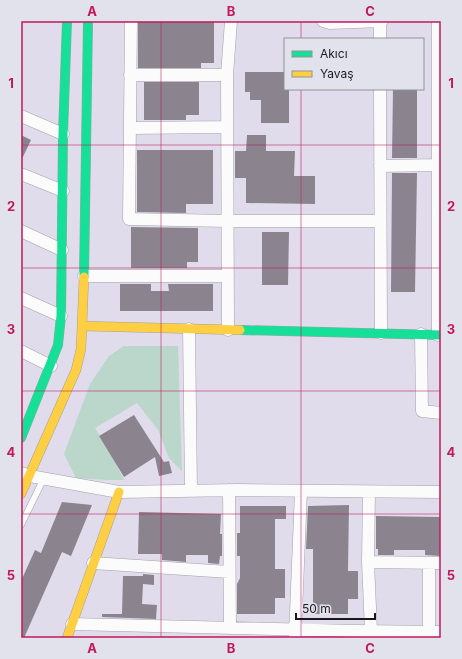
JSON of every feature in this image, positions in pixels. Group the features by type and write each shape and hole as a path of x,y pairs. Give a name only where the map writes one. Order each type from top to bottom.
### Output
{"street":[{"path":"21,438 51,366 58,345 61,316 63,134 67,21"},
{"path":"21,494 25,475 76,370 81,349 84,276 88,21"},
{"path":"131,21 129,219 228,221 380,221"},
{"path":"228,330 227,75 231,21"},
{"path":"323,21 330,24 381,21 380,38"},
{"path":"82,326 439,335 440,183 438,165 440,107 438,21"},
{"path":"130,75 227,75"},
{"path":"380,90 381,333"},
{"path":"21,116 63,134"},
{"path":"130,128 227,127"},
{"path":"380,166 438,165"},
{"path":"21,174 63,191"},
{"path":"21,232 62,250"},
{"path":"84,276 228,276"},
{"path":"21,298 61,316"},
{"path":"190,329 191,491"},
{"path":"421,334 422,411 441,413"},
{"path":"21,351 51,366"},
{"path":"25,475 119,492 229,490 441,492"},
{"path":"229,490 230,628"},
{"path":"295,634 301,491"},
{"path":"67,638 119,492"},
{"path":"369,492 368,562 371,631"},
{"path":"72,624 190,633 230,628 295,634 371,631 402,635 435,632 435,563 368,562"},
{"path":"94,563 229,572"}],"lane":[{"path":"21,525 44,478"}],"shaded area":[{"path":"21,21 441,21 441,638 21,638"}],"green space":[{"path":"124,346 178,346 182,471 169,458 158,430 137,403 95,428 112,456 124,480 76,478 64,454 90,384 109,356"}],"building":[{"path":"138,21 214,21 214,63 201,63 201,68 138,68"},
{"path":"245,72 284,72 284,90 289,90 289,123 261,123 261,100 250,100 250,92 245,92"},
{"path":"144,82 199,82 199,115 186,115 186,120 144,120"},
{"path":"393,90 417,90 417,158 392,158"},
{"path":"21,135 31,140 21,161"},
{"path":"247,135 266,135 266,151 295,151 294,176 315,176 315,204 246,203 246,178 235,178 235,151 246,151"},
{"path":"137,150 213,150 213,204 186,204 186,213 137,212"},
{"path":"392,173 417,173 415,292 391,292"},
{"path":"131,227 198,228 198,262 187,262 187,268 131,268"},
{"path":"262,232 289,232 288,285 262,285"},
{"path":"120,284 151,284 151,291 169,291 168,284 213,284 213,311 120,311"},
{"path":"134,415 164,462 169,461 172,473 159,476 155,457 124,477 99,436"},
{"path":"62,502 92,505 71,556 62,552 24,638 21,638 21,581 35,550 41,553"},
{"path":"349,505 348,571 358,571 358,599 348,599 348,614 313,614 313,549 306,549 308,506"},
{"path":"240,506 286,506 286,519 275,519 275,569 285,569 285,598 275,598 275,614 237,614 237,584 240,578 240,556 237,556 237,533 240,533"},
{"path":"139,512 221,514 220,534 222,534 222,556 220,556 219,564 208,563 208,555 186,555 186,562 162,560 162,554 138,554"},
{"path":"376,516 441,517 441,556 425,555 425,550 394,550 394,555 378,555 378,549 376,549"},
{"path":"143,574 154,575 154,585 143,584 142,604 157,605 156,619 102,617 102,614 122,614 123,576 143,576"}],"traffic: fast":[{"path":"21,438 58,345 61,316 63,134 67,21"},
{"path":"84,277 88,21"},
{"path":"240,330 441,335"}],"traffic: slow":[{"path":"21,494 76,370 81,349 84,277"},
{"path":"82,326 240,330"},
{"path":"67,638 119,492"}]}
